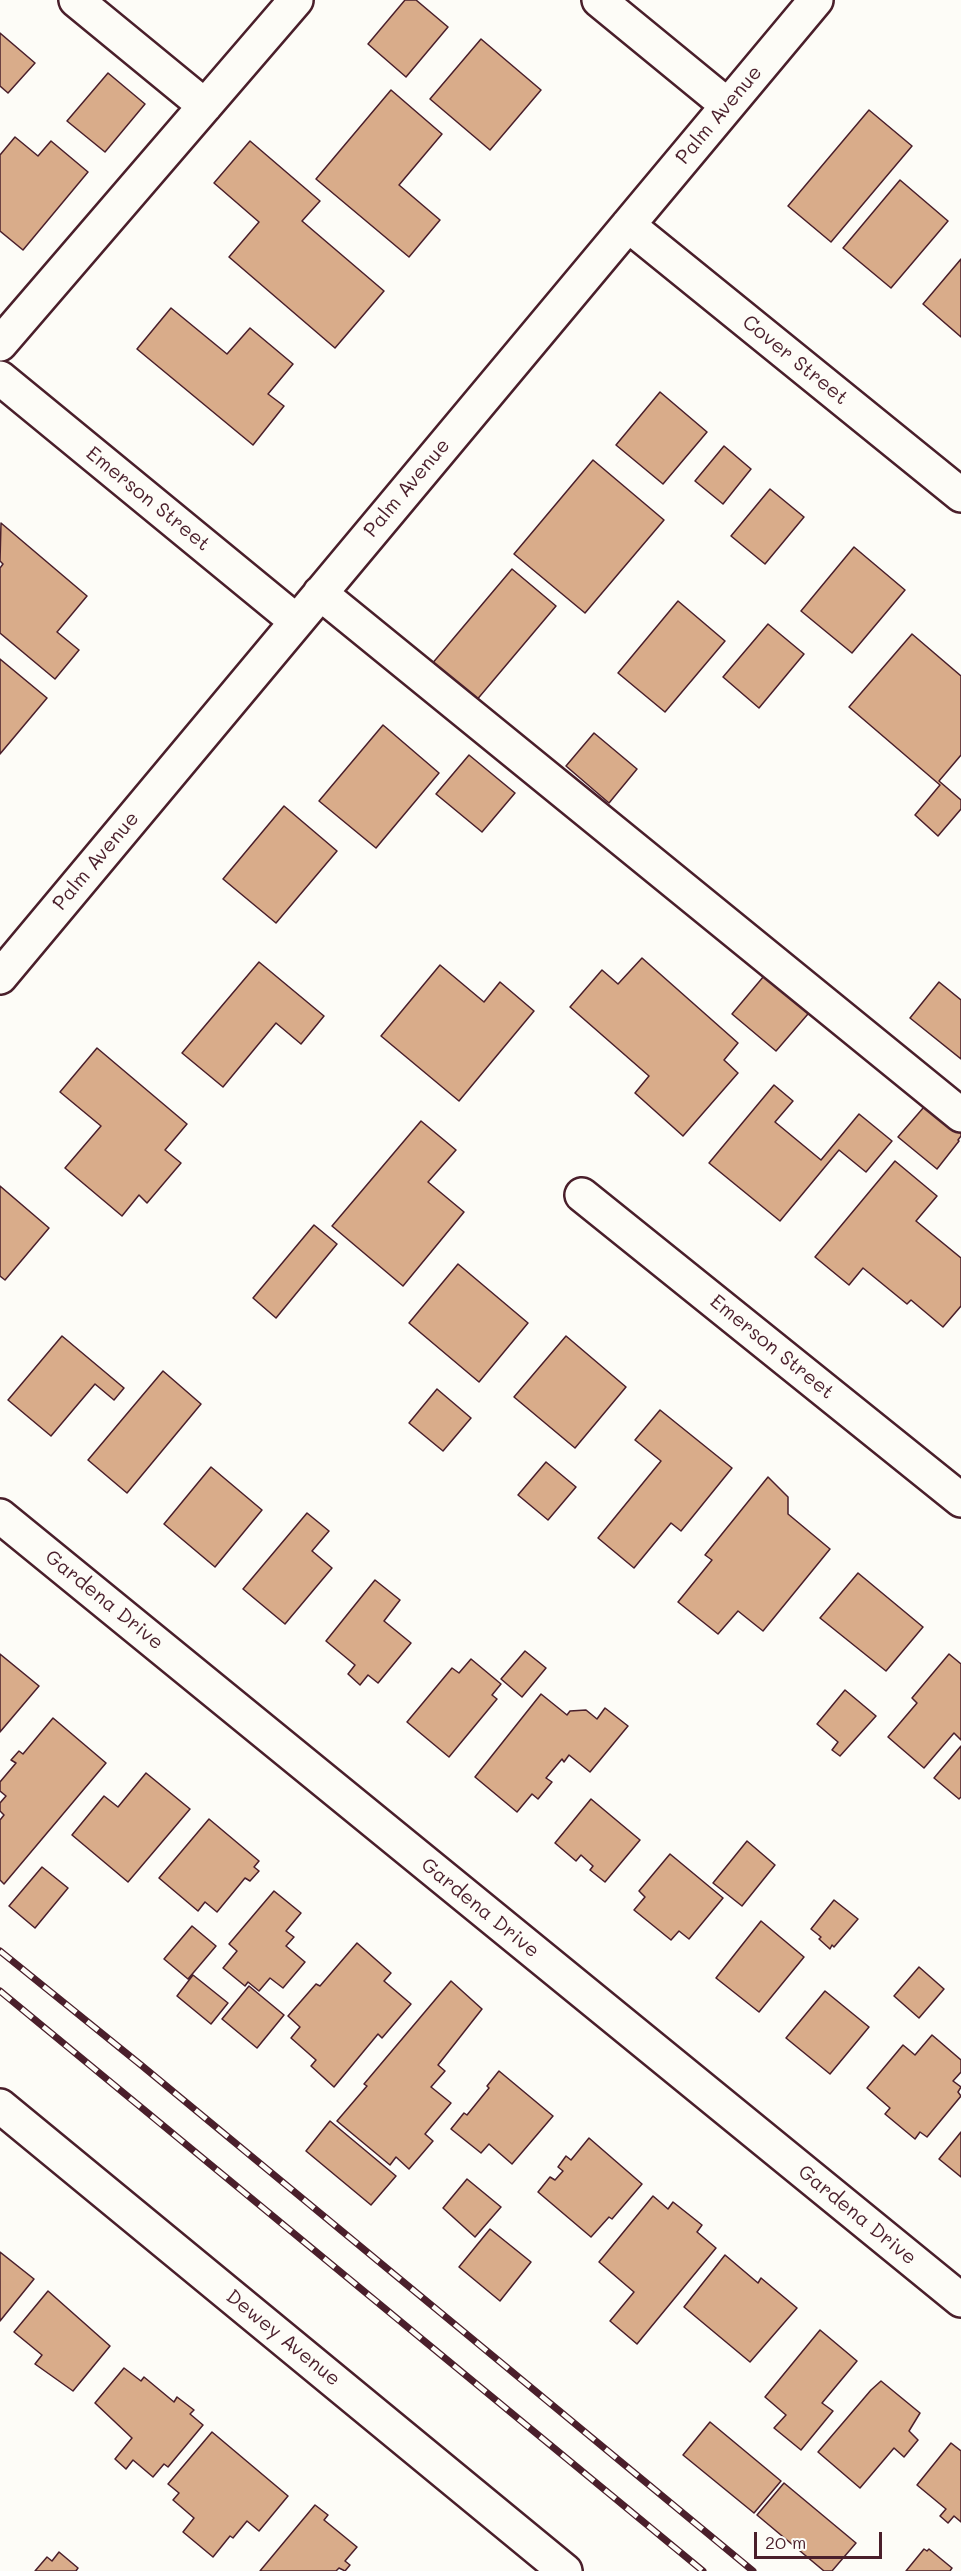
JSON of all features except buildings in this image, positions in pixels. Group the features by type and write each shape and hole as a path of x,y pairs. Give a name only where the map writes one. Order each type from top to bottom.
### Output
{"street":[{"path":"76,0 205,106"},
{"path":"0,344 296,0"},
{"path":"599,0 727,105"},
{"name":"Palm Avenue","path":"0,978 816,0"},
{"name":"Cover Street","path":"628,225 961,495"},
{"name":"Emerson Street","path":"0,378 296,621"},
{"path":"320,593 961,1115"},
{"name":"Emerson Street","path":"582,1195 961,1500"},
{"name":"Gardena Drive","path":"0,1515 961,2300"},
{"name":"Dewey Avenue","path":"0,2106 566,2571"}],"railway":[{"path":"0,1951 753,2571"},
{"path":"0,1991 703,2571"}]}
